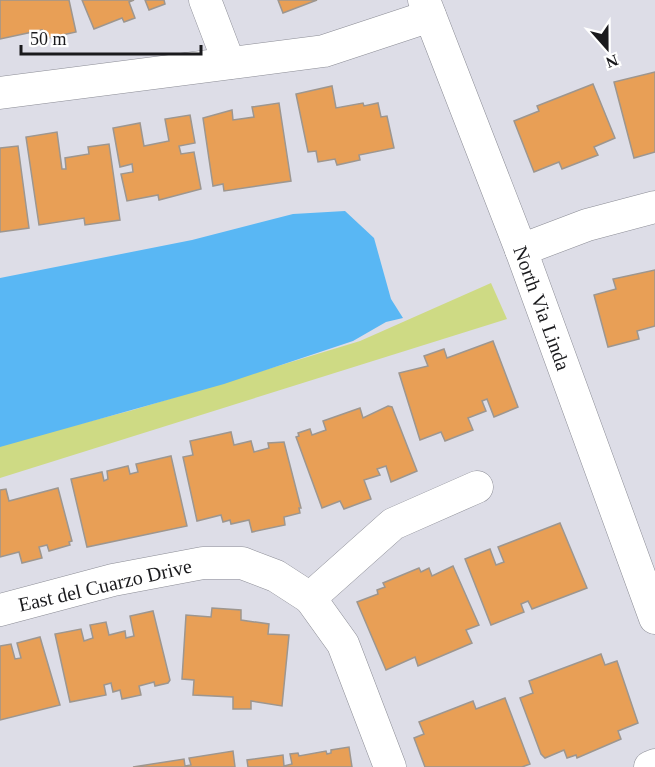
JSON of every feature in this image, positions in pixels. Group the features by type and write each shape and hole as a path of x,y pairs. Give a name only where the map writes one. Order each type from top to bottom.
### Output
{"street":[{"path":"205,0 230,63"},
{"path":"0,93 324,51 427,8"},
{"name":"North Via Linda","path":"427,8 521,250 653,607"},
{"path":"521,250 587,225 655,207"},
{"path":"390,767 343,644 310,598 393,524 477,488"},
{"name":"East del Cuarzo Drive","path":"0,610 113,580 203,563 242,563 276,576 310,598"},
{"path":"650,767 655,765"}],"green space":[{"path":"491,283 507,319 0,478 0,445 133,410 360,341"}],"water":[{"path":"345,211 374,238 391,299 403,318 386,322 353,341 224,384 0,447 0,278 192,240 293,214"}],"building":[{"path":"0,0 69,0 76,32 44,39 42,30 0,39"},
{"path":"82,0 134,0 129,2 135,18 124,22 122,18 94,29"},
{"path":"145,0 164,0 165,4 149,10"},
{"path":"278,0 317,0 283,13"},
{"path":"655,72 655,152 634,158 614,82"},
{"path":"593,84 615,138 594,147 598,155 562,169 559,162 534,172 514,121 539,111 537,106"},
{"path":"332,86 336,108 378,103 381,117 387,116 394,148 359,155 360,160 337,165 335,159 318,162 316,151 308,152 296,94"},
{"path":"279,103 291,181 224,191 223,184 213,186 203,118 232,110 233,120 254,117 252,107"},
{"path":"190,115 195,143 179,146 181,154 194,152 201,189 159,200 158,195 127,201 121,174 133,172 132,164 120,167 113,128 140,123 144,146 169,141 165,119"},
{"path":"57,132 62,169 66,169 65,158 89,154 88,147 109,144 120,220 85,225 84,218 39,225 26,137"},
{"path":"18,146 29,228 0,232 0,148"},
{"path":"655,270 655,326 637,331 639,339 608,347 594,295 616,289 613,279"},
{"path":"493,341 518,407 494,417 487,399 482,401 486,411 468,418 473,430 445,441 441,432 420,440 399,373 428,366 424,356 444,349 447,358"},
{"path":"388,406 392,407 417,471 391,482 386,466 377,469 380,475 364,480 371,499 344,509 340,501 322,508 296,437 299,436 298,433 310,429 312,435 326,430 323,421 360,408 363,418"},
{"path":"231,432 234,445 251,441 254,452 269,448 268,443 284,442 301,508 299,508 300,513 284,517 285,525 252,532 249,520 231,524 230,520 223,522 221,515 197,521 183,457 193,455 190,441"},
{"path":"171,456 187,526 87,547 71,479 102,472 104,481 108,479 107,471 128,466 130,474 138,472 136,464"},
{"path":"58,488 72,541 69,542 70,545 49,551 47,545 39,547 42,558 22,563 19,552 0,557 0,490 6,489 9,501"},
{"path":"560,523 587,588 532,609 528,601 521,604 524,612 491,625 465,559 490,549 496,565 504,562 498,547"},
{"path":"453,566 479,625 466,630 472,643 418,666 415,657 386,670 357,602 378,594 377,590 385,587 383,583 419,568 421,572 429,568 432,576"},
{"path":"212,608 241,610 241,620 269,624 268,634 289,635 282,706 251,701 251,709 233,709 233,697 193,695 194,680 182,679 186,615 211,617"},
{"path":"153,611 170,680 168,683 155,686 154,682 139,686 141,695 122,699 120,690 113,692 111,683 104,685 106,695 70,702 55,634 81,629 84,641 93,638 90,625 106,622 109,635 125,631 126,638 134,636 130,616"},
{"path":"40,637 60,705 0,720 0,646 11,644 15,659 21,658 17,643"},
{"path":"601,654 605,665 617,661 638,723 618,731 621,739 577,758 576,755 567,758 564,750 545,758 541,754 520,698 533,693 529,681"},
{"path":"505,698 530,764 522,767 425,767 414,738 424,734 419,722 473,701 476,709"},
{"path":"349,747 352,767 248,767 247,760 283,755 284,766 292,764 290,754 298,753 299,756 326,751 327,754 331,753 331,750"},
{"path":"233,751 235,767 133,767 184,759 185,766 191,765 189,758"}]}
